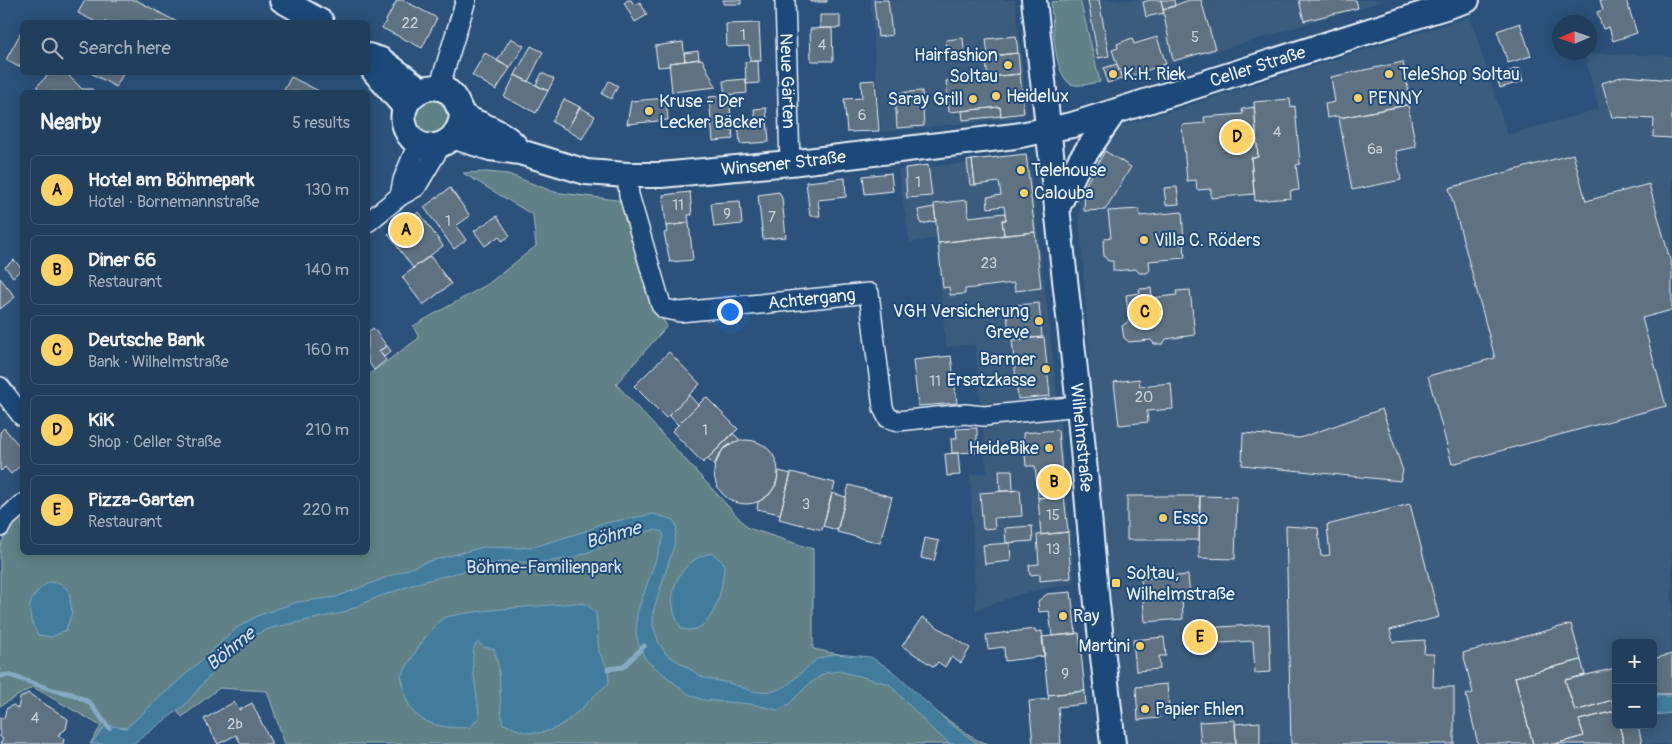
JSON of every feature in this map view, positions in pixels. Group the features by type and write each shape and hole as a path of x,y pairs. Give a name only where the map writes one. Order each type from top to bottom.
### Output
{"main road":[{"path":"282,0 317,20"},
{"name":"Wilhelmstraße","path":"1034,0 1079,406 1096,604 1113,744"},
{"name":"Celler Straße","path":"1048,131 1467,0"},
{"path":"370,57 382,60 430,89 455,98 444,135 412,138 404,123 405,107 409,100 430,89"},
{"path":"370,62 374,71 405,107"},
{"path":"1057,208 1080,161 1112,112"},
{"name":"Winsener Straße","path":"444,135 490,148 520,152 586,172 661,175 790,163 1048,131"}],"street":[{"path":"430,89 466,0"},
{"name":"Neue Gärten","path":"784,0 790,163"},
{"path":"370,220 400,196 403,180 444,135"},
{"name":"Achtergang","path":"627,175 629,195 661,305 665,309 680,312 869,293 883,408 892,420 906,421 965,414 984,416 1079,406"},
{"path":"0,388 20,413"},
{"path":"0,527 3,521 20,506"}],"shaded area":[{"path":"870,0 1015,0 1027,108 1022,117 881,132"},
{"path":"1051,0 1080,0 1051,2"},
{"path":"1080,0 1386,0 1221,50 1100,82"},
{"path":"1470,17 1508,135 1599,109 1586,60 1597,60 1597,53 1672,56 1672,744 1126,744 1099,487 1079,212 1080,186 1088,163 1114,129"},
{"path":"1029,157 1060,421 1075,583 1023,593 976,610 970,475 987,473 975,344 946,347 936,238 910,243 898,170"}],"green space":[{"path":"1080,0 1100,82 1076,85 1069,83 1060,68 1055,45 1051,2"},
{"path":"432,100 444,105 449,117 444,129 432,134 420,129 415,117 420,105"},
{"name":"Böhme-Familienpark","path":"487,172 508,174 554,192 624,201 647,295 667,326 616,384 748,528 813,549 813,649 879,662 923,703 977,740 989,744 285,744 267,691 219,688 182,717 169,703 131,744 90,744 101,726 33,687 0,706 0,546 9,527 20,518 20,555 370,555 370,374 419,338 413,326 488,284 536,246 533,215 463,173"}],"water":[{"name":"Böhme","path":"654,514 674,520 677,527 674,546 653,612 653,625 659,643 666,654 704,678 729,683 756,692 774,691 786,686 817,659 835,654 871,657 891,670 949,723 978,744 950,744 931,728 889,684 839,671 825,673 809,684 789,704 778,710 751,704 703,700 688,694 646,660 639,646 636,633 637,613 664,536 662,532 655,530 638,533 573,558 535,563 509,561 421,582 378,597 342,613 271,628 256,634 229,653 185,705 133,744 91,744 106,725 126,728 238,627 257,616 297,602 336,597 426,562 483,547 520,548 537,546 589,530 599,524"},
{"path":"712,553 724,563 722,584 715,608 702,626 693,630 682,629 676,618 673,606 676,582 690,563"},
{"path":"49,582 60,583 69,591 72,612 66,630 52,637 38,635 30,612 32,599"},
{"path":"576,603 586,604 596,613 599,652 608,669 609,683 561,725 538,733 525,732 503,724 497,658 494,649 483,647 478,642 473,655 473,665 479,717 471,727 444,727 426,721 412,710 407,700 401,676 425,638 442,619 464,613"},
{"path":"1657,696 1672,696 1672,713 1657,715"}],"building":[{"path":"85,0 136,0 173,20 92,20 78,13"},
{"path":"397,0 403,0 437,18 422,48 382,28"},
{"path":"631,0 634,5 640,2 647,15 635,22 624,3"},
{"path":"723,0 741,0 741,4 723,4"},
{"path":"810,0 827,0 827,2 810,2"},
{"path":"874,0 888,0 892,35 878,37"},
{"path":"1088,0 1099,0 1109,56 1098,58"},
{"path":"1161,0 1164,13 1146,17 1143,2"},
{"path":"1161,0 1174,0 1175,6 1163,10"},
{"path":"1189,0 1201,0 1215,49 1173,61 1163,10"},
{"path":"1299,0 1356,0 1358,8 1304,21"},
{"path":"1600,0 1626,0 1637,33 1613,41 1609,27 1603,29 1597,12 1603,10"},
{"path":"820,15 840,15 840,28 820,28"},
{"path":"759,23 761,61 750,61 749,46 727,47 726,24"},
{"path":"1520,23 1531,56 1508,63 1497,31"},
{"path":"832,28 833,61 811,61 810,29"},
{"path":"20,34 19,67 6,60"},
{"path":"1016,36 1018,53 988,56 986,39"},
{"path":"1157,37 1166,64 1122,79 1112,50 1118,48 1117,44 1132,38 1134,44"},
{"path":"511,38 524,46 510,68 497,61"},
{"path":"963,38 965,58 948,60 946,40"},
{"path":"683,42 685,61 669,63 670,66 658,67 655,46"},
{"path":"531,46 543,52 528,82 515,75"},
{"path":"698,51 699,59 685,61 684,53"},
{"path":"485,53 510,68 496,90 472,75"},
{"path":"1018,53 1020,74 988,77 985,57"},
{"path":"702,59 716,87 672,92 669,63"},
{"path":"758,61 759,83 746,84 745,62"},
{"path":"1403,62 1411,104 1339,118 1338,116 1327,118 1325,104 1335,102 1331,77"},
{"path":"1117,64 1122,79 1107,83 1104,68"},
{"path":"1519,68 1523,81 1500,88 1496,75"},
{"path":"542,73 554,79 548,91 536,85"},
{"path":"1020,74 1024,113 1001,116 1000,107 949,112 946,81"},
{"path":"48,75 68,75 82,89 93,90 38,90 37,86"},
{"path":"94,75 122,75 116,87"},
{"path":"515,75 548,91 536,113 504,97"},
{"path":"1624,76 1672,80 1672,138 1653,137 1654,119 1612,117 1602,83"},
{"path":"291,77 317,90 284,90"},
{"path":"746,79 747,93 725,95 723,81"},
{"path":"875,80 879,131 847,132 844,99 862,98 861,81"},
{"path":"609,81 618,86 611,99 602,94"},
{"path":"922,91 924,126 897,128 895,93"},
{"path":"729,95 733,139 713,141 709,97"},
{"path":"666,98 668,120 627,124 631,101"},
{"path":"564,99 580,107 567,130 552,122"},
{"path":"1290,99 1291,107 1295,106 1300,164 1296,165 1299,190 1290,191 1291,198 1255,201 1251,158 1258,157 1254,102"},
{"path":"1408,105 1416,147 1396,151 1401,180 1352,190 1339,118"},
{"path":"580,107 595,116 582,139 567,130"},
{"path":"1000,107 1001,116 963,120 962,111"},
{"path":"1254,107 1258,157 1251,158 1254,194 1211,198 1211,189 1197,190 1196,180 1187,181 1182,125 1205,123 1204,117 1243,114 1242,109"},
{"path":"766,108 769,142 740,144 738,122 756,121 754,109"},
{"path":"1105,151 1131,167 1105,210 1084,211 1085,186"},
{"path":"1026,154 1035,232 1004,235 1002,220 1006,220 1004,206 988,208 987,197 1001,195 999,182 975,185 972,160"},
{"path":"1573,154 1586,201 1649,184 1672,267 1672,310 1642,318 1666,406 1452,464 1428,376 1495,358 1449,188"},
{"path":"972,160 975,185 970,185 967,161"},
{"path":"928,165 932,196 907,198 905,168"},
{"path":"891,173 893,191 865,194 863,176"},
{"path":"845,178 846,197 818,200 820,216 810,216 806,182"},
{"path":"1177,187 1179,204 1166,205 1164,188"},
{"path":"450,188 470,216 456,226 466,240 454,249 424,207"},
{"path":"690,192 692,215 688,215 689,223 666,226 663,195"},
{"path":"779,192 782,198 786,237 763,239 758,195"},
{"path":"967,200 968,217 1005,213 1006,220 1002,220 1004,235 938,243 934,204"},
{"path":"740,201 742,224 714,227 711,203"},
{"path":"934,207 936,221 921,224 918,210"},
{"name":"Villa C. Röders","path":"1139,209 1140,216 1182,212 1185,258 1149,261 1150,270 1147,273 1139,273 1136,269 1113,271 1113,261 1108,261 1104,256 1103,243 1106,238 1111,237 1108,211"},
{"path":"419,212 443,246 413,268 388,234"},
{"path":"497,216 510,236 502,241 499,236 485,246 474,231"},
{"path":"689,223 693,260 670,262 664,233 667,232 666,226"},
{"path":"1035,232 1041,288 1015,291 1014,283 965,289 965,294 950,295 949,287 943,288 938,243"},
{"path":"430,256 451,284 423,305 402,277"},
{"path":"14,260 20,267 20,271 13,277 5,267"},
{"path":"0,278 15,297 0,309"},
{"path":"1151,288 1152,298 1177,295 1176,291 1190,290 1195,335 1166,339 1163,344 1154,344 1151,340 1129,342 1124,338 1122,326 1129,321 1126,295 1140,293 1139,289"},
{"path":"1039,303 1042,337 1017,339 1016,331 1009,332 1007,315 1018,315 1017,305"},
{"path":"373,328 387,346 379,351 386,360 374,370 370,364 370,330"},
{"path":"1044,337 1050,396 1018,399 1012,340"},
{"path":"387,346 391,351 384,357 379,351"},
{"path":"669,352 700,384 666,418 634,386"},
{"path":"951,356 957,403 918,406 913,360"},
{"path":"1139,379 1140,386 1171,383 1173,409 1147,411 1148,422 1119,425 1114,382"},
{"path":"689,395 698,405 678,425 669,415"},
{"path":"706,397 738,429 703,463 672,431"},
{"path":"1382,409 1403,471 1400,481 1242,465 1243,433 1300,438"},
{"path":"4,428 20,447 20,466 11,474 5,467 1,471 0,469 0,432"},
{"path":"977,428 977,452 952,453 951,438 957,438 956,429"},
{"path":"1058,430 1064,496 1038,498 1035,466 1026,466 1023,433"},
{"path":"733,433 740,440 723,449 715,465 707,459"},
{"path":"740,440 752,440 769,449 776,460 778,472 776,484 769,495 752,504 740,504 728,499 719,490 714,478 714,466 719,454 728,445"},
{"path":"958,453 960,475 947,476 945,454"},
{"path":"999,470 1012,470 1013,491 1000,491"},
{"path":"779,471 791,474 780,514 757,509 758,502 769,495 776,485"},
{"path":"791,472 835,483 822,530 779,519"},
{"path":"849,485 892,497 880,543 837,532"},
{"path":"1020,490 1022,516 994,518 995,528 983,529 980,493"},
{"path":"832,493 846,497 837,530 823,526"},
{"path":"1064,496 1068,532 1041,535 1038,498"},
{"name":"Esso","path":"1127,496 1200,496 1199,540 1127,540"},
{"path":"1200,496 1237,497 1235,559 1199,558"},
{"path":"1410,504 1439,617 1390,630 1393,642 1425,640 1424,654 1434,654 1433,687 1454,687 1454,744 1291,744 1286,526 1318,528 1321,556 1330,555 1327,525"},
{"path":"1032,526 1033,541 1006,543 1005,528"},
{"path":"1068,532 1071,578 1040,581 1040,574 1030,575 1029,565 1039,564 1037,535"},
{"path":"925,538 939,541 934,561 921,558"},
{"path":"1010,543 1011,561 985,564 983,545"},
{"path":"1188,575 1190,596 1182,597 1183,619 1145,622 1141,579"},
{"path":"1071,592 1076,634 1052,636 1049,611 1039,612 1038,601 1047,594"},
{"path":"922,617 970,648 961,663 951,657 945,667 938,662 934,667 902,646"},
{"path":"1269,624 1271,672 1255,673 1253,641 1189,645 1188,629"},
{"path":"1571,624 1581,660 1515,677 1533,744 1478,744 1466,695 1473,693 1463,653"},
{"path":"1035,629 1036,632 1042,631 1045,656 1005,661 1004,647 988,649 986,635"},
{"path":"1079,633 1085,691 1048,695 1042,637"},
{"path":"1164,637 1166,656 1159,656 1160,669 1136,671 1133,640"},
{"path":"1672,654 1672,694 1657,694 1657,658"},
{"path":"1581,660 1585,675 1565,680 1575,711 1612,700 1612,712 1579,720 1584,736 1555,744 1533,744 1515,677"},
{"path":"1612,669 1612,700 1575,711 1565,680"},
{"path":"1167,684 1169,709 1158,710 1159,718 1138,720 1136,687"},
{"path":"1085,691 1086,704 1058,707 1061,744 1033,744 1029,701 1049,699 1048,695"},
{"path":"28,693 68,719 66,729 58,735 64,739 63,744 0,744 3,739 0,737 0,717 4,719 6,709 13,705 18,709 20,698"},
{"path":"234,702 239,710 252,703 272,744 241,744 236,735 218,744 204,719"},
{"path":"1612,712 1612,729 1620,729 1624,744 1555,744 1584,736 1579,720"},
{"path":"1235,720 1236,744 1201,744 1199,722"},
{"path":"1260,722 1260,744 1236,744 1235,724"},
{"path":"1620,729 1639,729 1642,744 1624,744"}],"waterway":[{"path":"608,669 623,667 644,646"},
{"path":"0,676 9,675 53,690 72,694 89,702 109,728"}],"place":[{"name":"Hairfashion Soltau","path":"1008,65"},
{"name":"K.H. Riek","path":"1113,74"},
{"name":"TeleShop Soltau","path":"1389,74"},
{"name":"Heidelux","path":"996,96"},
{"name":"PENNY","path":"1358,98"},
{"name":"Saray Grill","path":"973,99"},
{"name":"Kruse - Der Lecker Bäcker","path":"649,111"},
{"name":"KiK","path":"1237,137"},
{"name":"Telehouse","path":"1021,170"},
{"name":"Calouba","path":"1024,193"},
{"name":"Hotel am Böhmepark","path":"406,230"},
{"name":"Villa C. Röders","path":"1144,240"},
{"name":"Deutsche Bank","path":"1145,312"},
{"name":"VGH Versicherung Greve","path":"1039,321"},
{"name":"Barmer Ersatzkasse","path":"1046,369"},
{"name":"HeideBike","path":"1049,448"},
{"name":"Diner 66","path":"1054,482"},
{"name":"Esso","path":"1163,518"},
{"name":"Soltau, Wilhelmstraße","path":"1116,583"},
{"name":"Ray","path":"1063,616"},
{"name":"Pizza-Garten","path":"1200,637"},
{"name":"Martini","path":"1140,646"},
{"name":"Papier Ehlen","path":"1145,709"}]}
